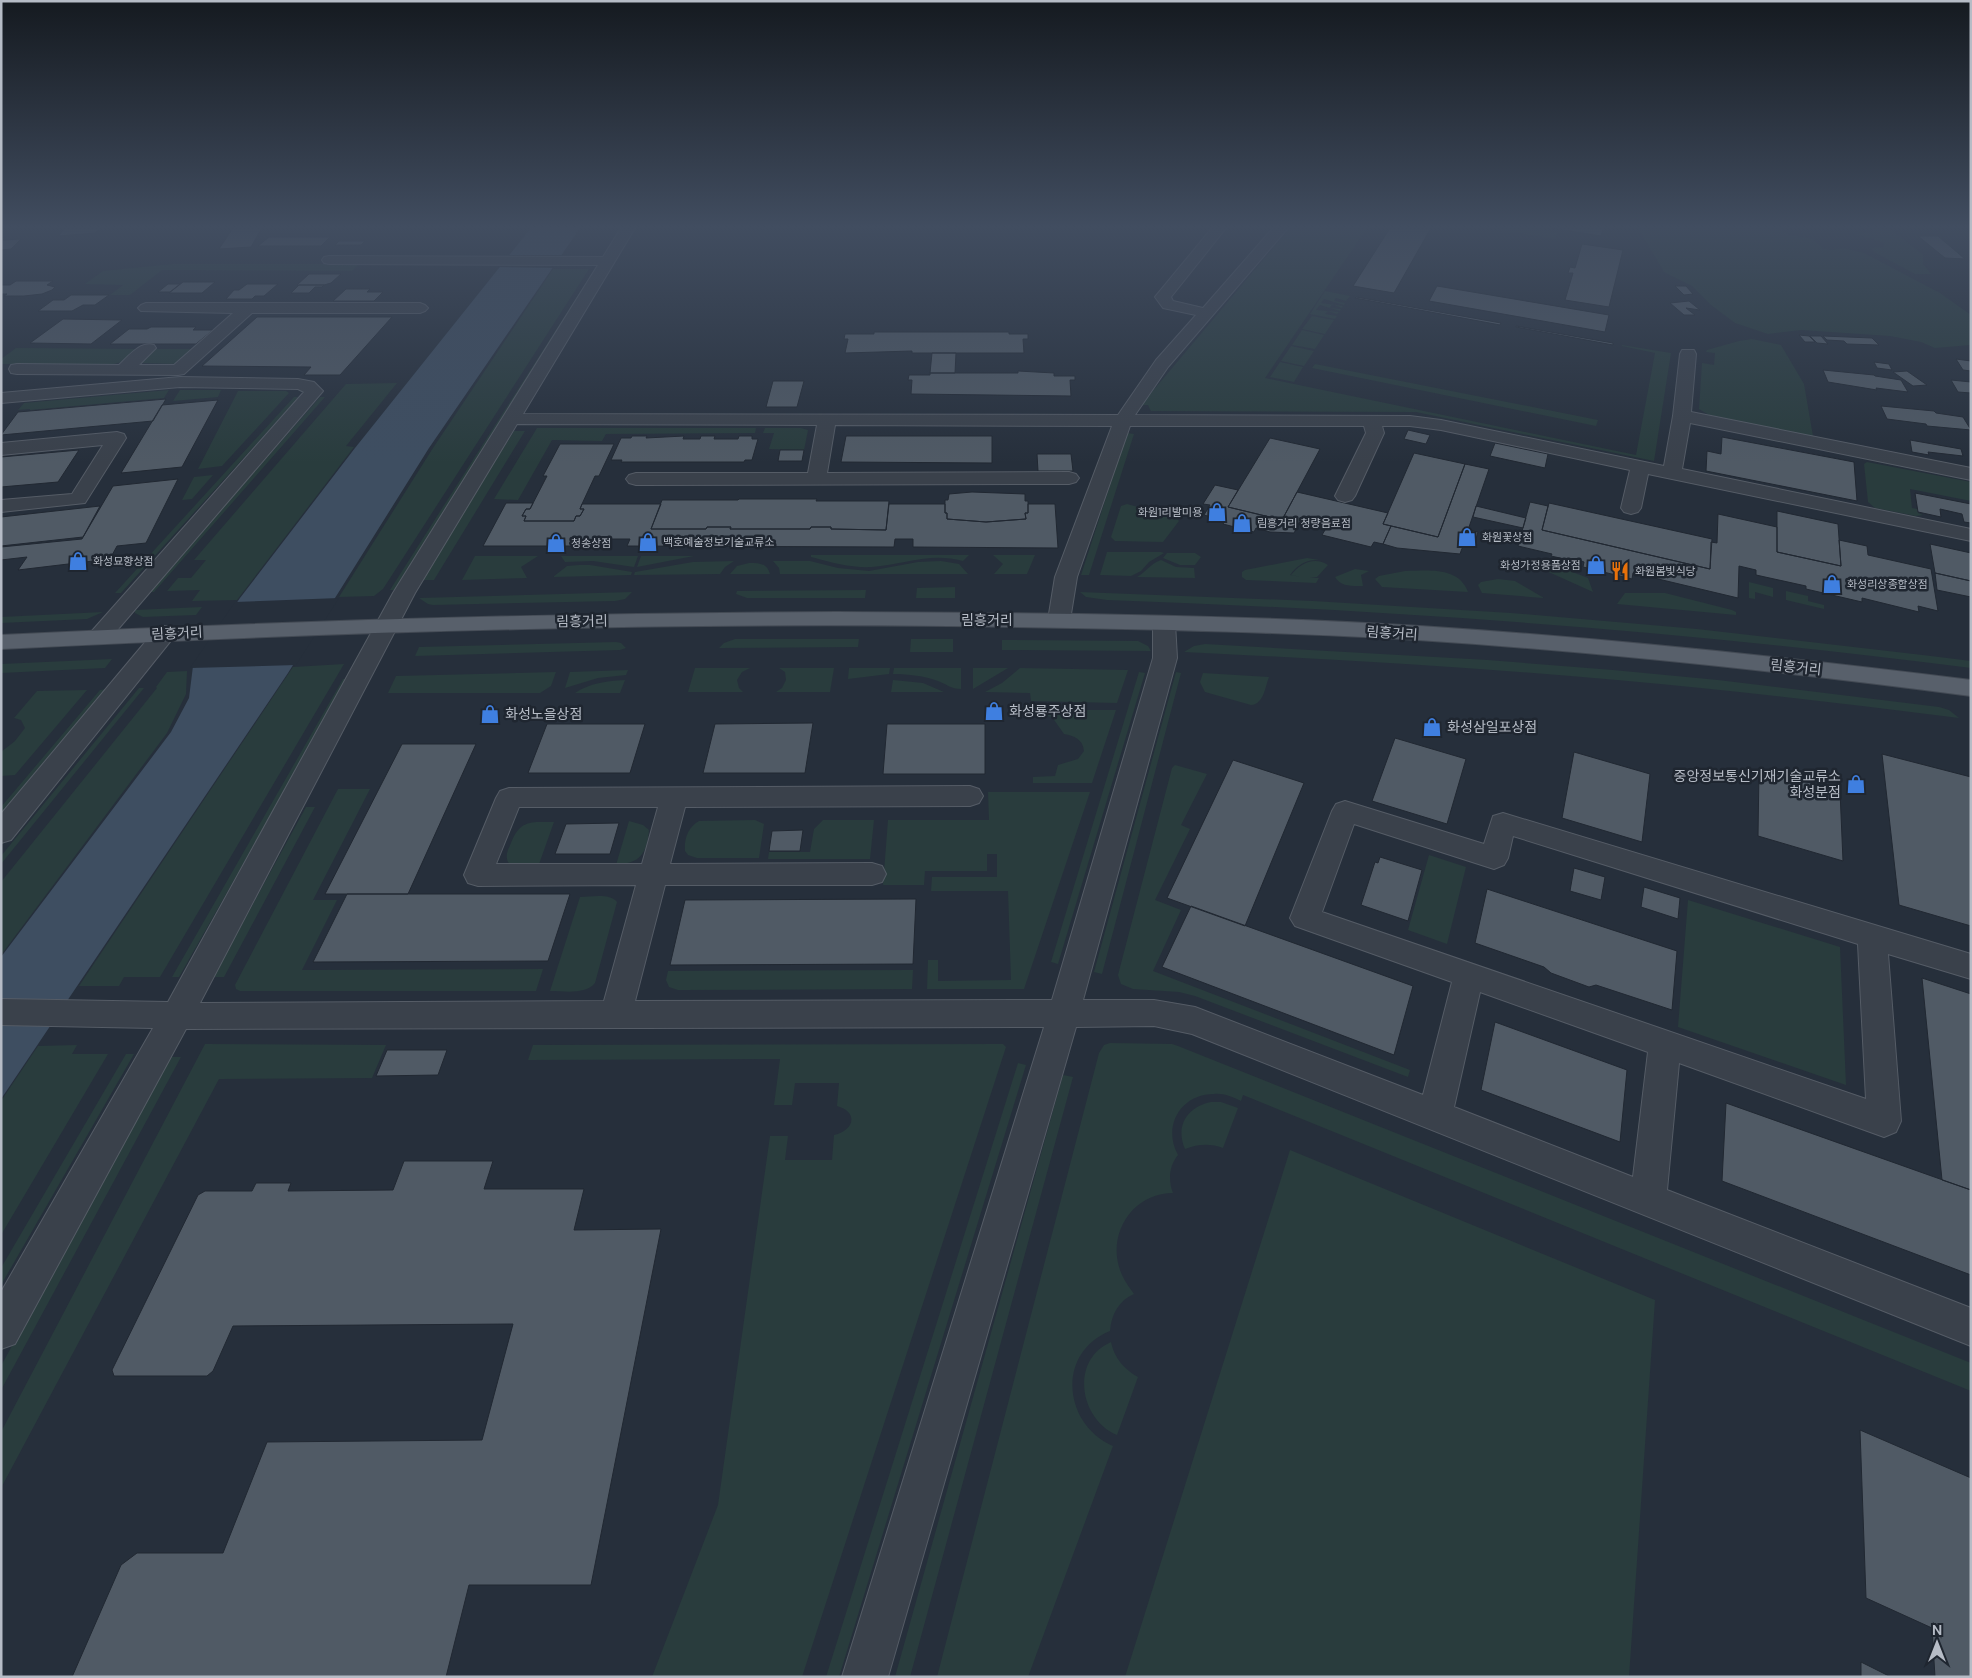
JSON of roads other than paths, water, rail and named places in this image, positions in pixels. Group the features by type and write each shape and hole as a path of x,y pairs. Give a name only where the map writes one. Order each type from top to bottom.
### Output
{"main road":[{"name":"림흥거리","path":"1,642 202,631 638,620 1059,620 1343,630 1612,649 1828,670 1971,688"}],"street":[{"path":"1,1330 177,1016 373,626 404,593 580,306"},
{"path":"1174,306 1207,313"},
{"path":"1059,620 1066,576 1123,420 1162,364 1213,306"},
{"path":"146,308 420,308"},
{"path":"17,369 178,370 248,308"},
{"path":"123,370 148,348"},
{"path":"1672,474 1682,416 1688,354"},
{"path":"1,398 180,382 298,384 308,386 314,391 99,637"},
{"path":"1682,416 1971,474"},
{"path":"512,419 1410,422 1440,425 1971,535"},
{"path":"816,479 827,420"},
{"path":"1345,496 1375,433 1371,421"},
{"path":"1,449 117,438 78,499 1,506"},
{"path":"1631,508 1640,467"},
{"path":"636,479 1069,478"},
{"path":"865,1677 1064,1013 1165,658 1164,623"},
{"path":"1,833 165,633"},
{"path":"872,874 478,875 509,798 970,796"},
{"path":"616,1015 674,797"},
{"path":"1872,936 1884,1121 1305,918 1345,811 1494,858 1503,823 1872,936 1971,967"},
{"path":"1434,1115 1469,975"},
{"path":"1,1012 177,1016 1154,1013 1195,1021 1971,1327"},
{"path":"1648,1200 1665,1044"}],"water":[{"path":"468,306 526,306 429,448 288,673 1,1099 1,957 171,732 189,698 193,666 240,598 355,448"}],"place":[{"name":"화원1리발미용","path":"1217,512"},
{"name":"림흥거리 청량음료점","path":"1242,523"},
{"name":"화원꽃상점","path":"1467,537"},
{"name":"백호예술정보기술교류소","path":"648,542"},
{"name":"청송상점","path":"556,543"},
{"name":"화성묘향상점","path":"78,561"},
{"name":"화성가정용품상점","path":"1596,565"},
{"name":"화원봄빛식당","path":"1620,571"},
{"name":"화성리상종합상점","path":"1832,584"},
{"name":"화성룡주상점","path":"994,711"},
{"name":"화성노을상점","path":"490,714"},
{"name":"화성삼일포상점","path":"1432,727"},
{"name":"중앙정보통신기재기술교류소 화성분점","path":"1856,784"}]}
